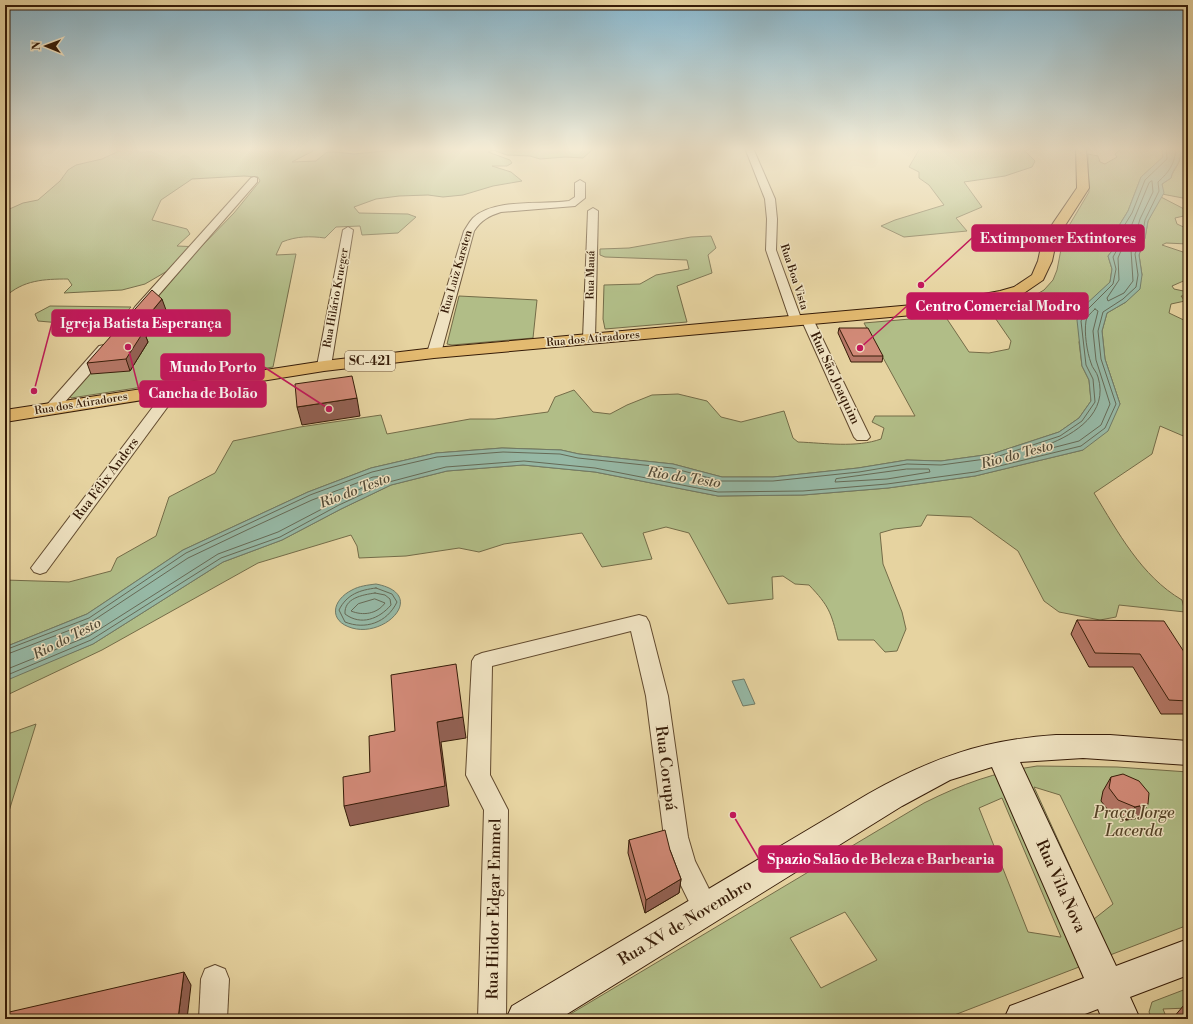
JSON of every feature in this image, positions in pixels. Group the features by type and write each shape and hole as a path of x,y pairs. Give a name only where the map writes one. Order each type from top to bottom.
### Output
{"main road":[{"name":"Rua dos Atiradores","path":"5,416 324,366 434,353 802,320 968,303 1004,295 1031,283 1038,277 1042,269 1050,238 1078,196"},
{"name":"Rua XV de Novembro","path":"525,1019 912,784 951,766 1001,753 1058,748 1102,747 1188,753"},
{"name":"Rua Vila Nova","path":"1001,753 1121,1019"},
{"path":"1023,1019 1188,957"}],"street":[{"path":"130,320 240,196"},
{"name":"Rua Luiz Karsten","path":"434,353 469,231 475,220 497,210 572,204 578,202 580,196"},
{"name":"Rua Boa Vista","path":"769,196 772,219 771,250 802,320"},
{"name":"Rua Mauá","path":"589,339 593,211"},
{"name":"Rua Hilário Krueger","path":"324,366 348,230"},
{"name":"Rua São Joaquim","path":"802,320 862,437"},
{"path":"51,409 114,338"},
{"name":"Rua Félix Anders","path":"40,568 173,390"},
{"name":"Rua Hildor Edgar Emmel","path":"492,1019 496,810 494,802 480,783 478,775 482,661 639,622"},
{"name":"Rua Corupá","path":"639,622 657,696 676,837 683,863 706,909"},
{"path":"212,1019 215,979"}],"green space":[{"path":"43,196 167,196 161,200 152,220 187,229 190,234 177,246 201,247 234,213 248,196 405,196 376,199 354,207 359,213 408,214 416,217 398,233 362,235 360,226 336,227 325,238 304,237 282,242 276,255 296,254 273,367 71,398 70,396 181,263 145,284 122,290 64,293 72,285 68,279 51,279 34,282 19,287 5,297 5,211 23,203 38,200"},
{"path":"434,196 455,196 443,197"},
{"path":"937,196 974,196 982,207 956,218 967,231 904,237 881,226 895,220 944,205"},
{"path":"1087,196 1134,196 1128,211 1120,224 1115,247 1108,256 1112,269 1110,282 1100,293 1079,342 1082,366 1089,380 1091,401 1079,418 1059,432 992,454 941,461 907,460 858,468 773,477 722,477 673,464 579,454 561,450 502,448 436,453 371,468 308,492 183,550 87,614 5,647 5,580 69,582 111,571 117,558 156,536 169,497 215,473 233,441 300,427 381,415 387,434 470,419 495,419 548,412 555,397 574,390 593,412 610,414 652,395 678,394 707,401 721,417 741,422 784,411 793,438 798,442 851,444 871,442 881,439 884,428 872,422 875,416 915,416 864,323 945,316 969,352 989,353 1009,349 1011,341 991,312 1032,297 1044,290 1053,280 1057,270 1064,234"},
{"path":"1171,196 1188,196 1188,199"},
{"path":"1161,197 1188,211 1188,215 1175,218 1177,224 1188,229 1188,244 1166,243 1162,245 1183,252 1187,257 1188,264 1186,270 1188,279 1172,286 1174,289 1188,292 1188,296 1181,296 1185,301 1171,304 1169,313 1188,322 1188,438 1160,426 1152,454 1094,493 1112,523 1142,566 1154,579 1182,600 1185,612 1119,605 1116,617 1100,620 1059,612 1044,601 1018,551 971,517 927,515 921,526 894,529 880,533 883,564 902,612 906,629 897,651 885,652 874,640 838,640 828,610 816,592 809,585 795,584 783,576 772,577 773,599 728,604 689,533 666,527 643,533 652,559 602,567 582,533 504,544 479,552 459,548 406,556 359,558 357,546 351,535 258,563 102,650 5,696 5,681 11,677 93,644 223,562 282,540 391,485 447,471 523,465 595,472 718,496 803,495 888,488 975,476 1083,450 1120,404 1105,359 1102,331 1107,313 1126,302 1142,275 1139,255 1145,238 1148,221"},
{"path":"711,236 716,248 708,255 712,273 677,286 687,322 605,329 603,319 604,285 640,284 656,275 689,269 687,260 605,257 600,255 600,249 629,248 691,237"},
{"path":"459,296 537,300 533,338 452,345 447,344"},
{"path":"50,306 131,307 111,329 38,321 35,314"},
{"path":"36,724 5,824 5,735"},
{"name":"Praça Jorge Lacerda","path":"1037,766 1117,767 1188,772 1188,925 944,1019 562,1019 924,803 952,790 993,775","holes":["1034,787 1060,795 1113,904 1094,919","1002,798 1061,937 1028,932 979,808","845,912 877,960 821,988 790,938"]},
{"path":"1186,989 1188,1008 1163,1009 1167,1019 1152,1019 1149,1012 1152,1002"}],"water":[{"name":"Rio do Testo","path":"1134,196 1162,196 1148,221 1145,238 1139,255 1142,275 1140,289 1126,302 1107,313 1102,331 1105,359 1120,404 1108,431 1083,450 975,476 888,488 803,495 718,496 595,472 523,465 447,471 391,485 282,540 223,562 93,644 5,681 5,647 87,614 183,550 308,492 371,468 436,453 502,448 561,450 579,454 673,464 722,477 773,477 858,468 907,460 941,461 992,454 1059,432 1079,418 1091,401 1089,380 1082,366 1077,320 1083,307 1110,282 1112,269 1108,256 1115,247 1120,224 1128,211"},
{"path":"376,584 391,589 399,596 400,605 396,614 388,621 377,627 365,629 352,628 339,621 336,616 337,605 345,594 364,586"},
{"path":"744,679 755,704 743,706 732,681"}],"building":[{"path":"152,290 162,299 147,317 149,317 139,331 144,331 126,359 87,363"},
{"path":"839,328 868,328 883,356 853,356"},
{"path":"352,376 357,398 297,407 295,384"},
{"path":"1077,620 1164,621 1188,658 1188,701 1169,700 1140,654 1095,653"},
{"path":"456,664 463,717 437,722 445,786 344,806 343,777 370,772 369,736 395,731 391,675"},
{"path":"1123,774 1139,781 1149,793 1148,804 1135,807 1118,800 1109,788 1111,777"},
{"path":"665,830 670,850 681,879 646,900 629,840"},
{"path":"184,972 178,1019 5,1019 5,1013"},
{"path":"1184,1005 1188,1005 1188,1014"}],"place":[{"name":"Extimpomer Extintores","path":"921,285"},
{"name":"Cancha de Bolão","path":"128,347"},
{"name":"Centro Comercial Modro","path":"860,348"},
{"name":"Igreja Batista Esperança","path":"34,391"},
{"name":"Mundo Porto","path":"329,409"},
{"name":"Spazio Salão de Beleza e Barbearia","path":"733,815"}]}
